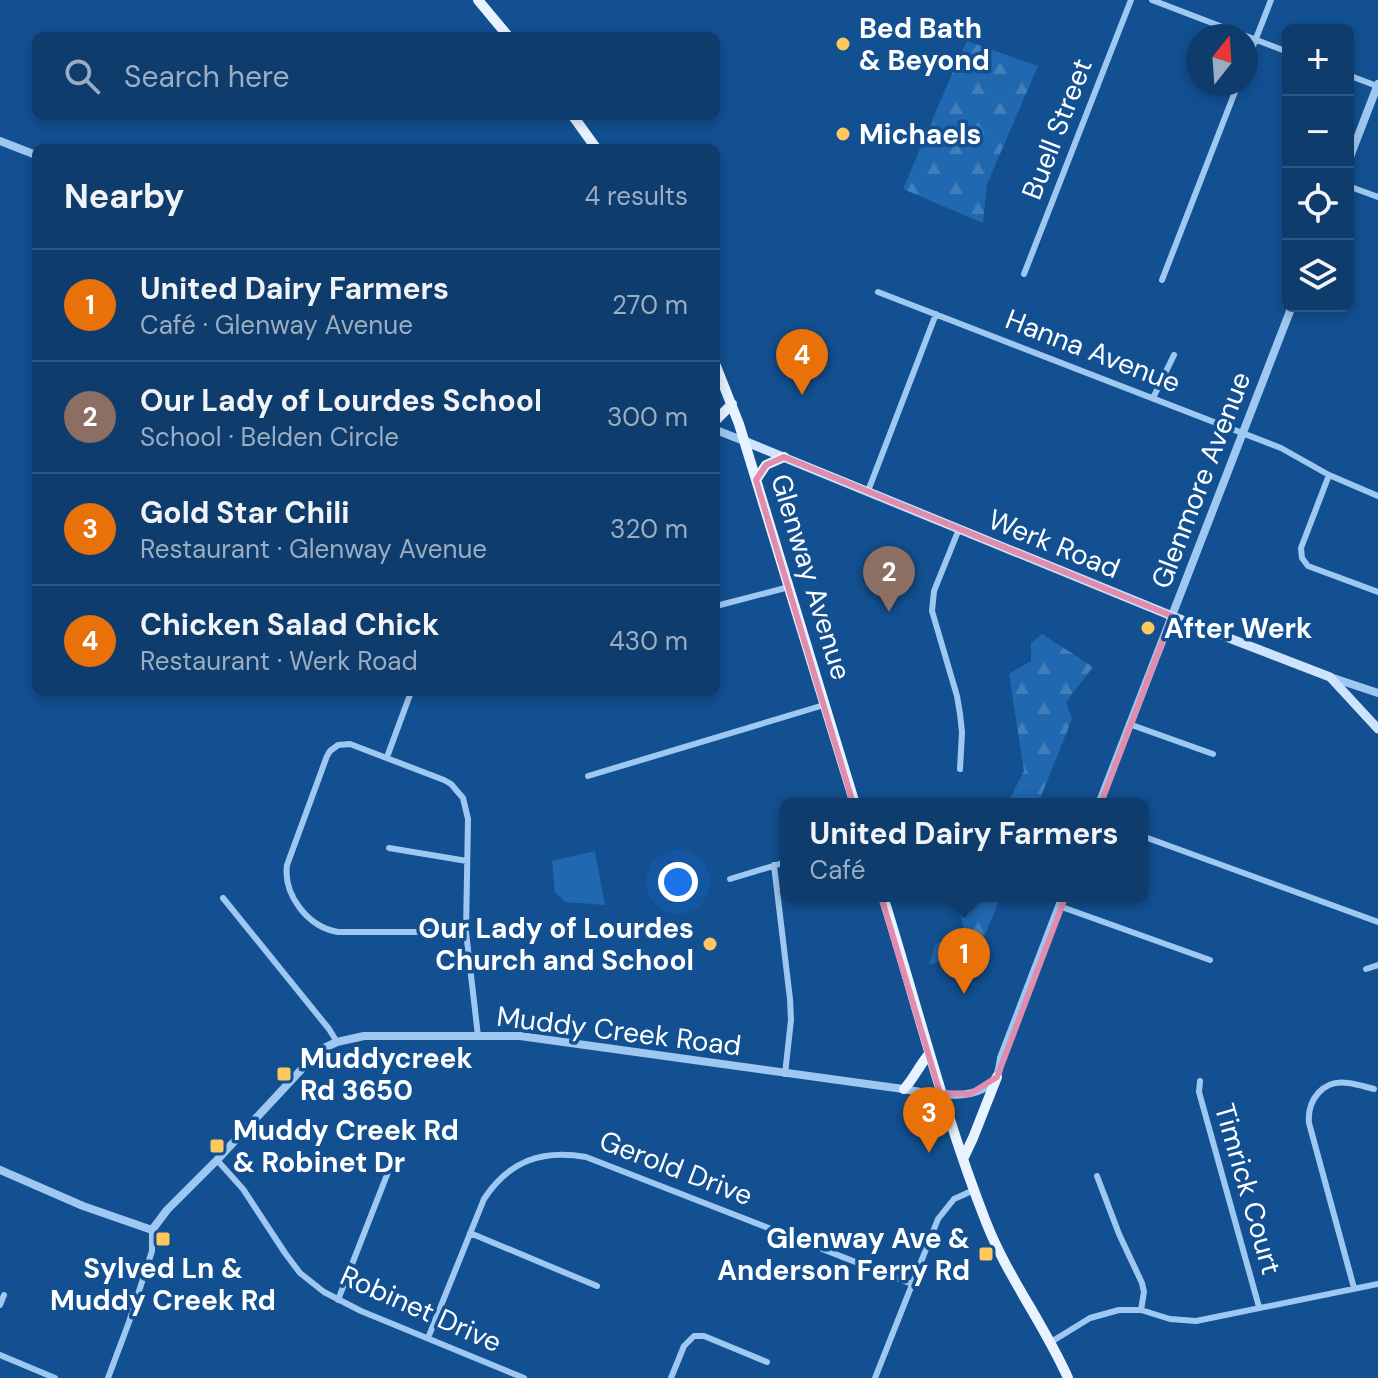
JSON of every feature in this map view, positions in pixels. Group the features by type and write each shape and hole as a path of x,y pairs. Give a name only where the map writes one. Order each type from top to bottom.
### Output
{"main road":[{"path":"478,0 505,32"},
{"path":"576,120 593,144"},
{"name":"Glenway Avenue","path":"720,376 744,441 853,798"},
{"path":"720,416 732,404"},
{"name":"Werk Road","path":"744,441 1172,616 1330,677"},
{"path":"756,480 766,465 784,457"},
{"path":"1330,677 1378,729"},
{"path":"885,902 940,1093 987,1224 1068,1378"},
{"path":"904,1089 929,1054"},
{"path":"963,1159 997,1077"}],"street":[{"name":"Buell Street","path":"1024,274 1131,0"},
{"path":"1152,0 1215,24"},
{"path":"1258,32 1271,0"},
{"path":"1258,41 1282,50"},
{"path":"1354,77 1378,85 1354,147"},
{"path":"1162,280 1233,96"},
{"path":"0,141 32,153"},
{"path":"1354,188 1378,197"},
{"name":"Hanna Avenue","path":"878,292 1281,448 1329,475 1378,496"},
{"name":"Glenmore Avenue","path":"1101,798 1290,312"},
{"path":"868,491 936,314"},
{"path":"1153,398 1174,355"},
{"name":"Werk Road","path":"720,432 744,441"},
{"path":"1329,475 1301,548 1302,558 1308,566 1378,592"},
{"path":"959,529 934,591 932,611 957,696 962,732 960,769"},
{"path":"720,605 789,587"},
{"name":"Werk Road","path":"1330,677 1378,693"},
{"path":"387,757 410,696"},
{"path":"588,776 824,705"},
{"path":"1129,724 1213,754"},
{"path":"466,932 331,931 308,917 290,892 287,865 330,751 338,745 350,744 387,757 444,780 459,791 468,819 466,932 478,1036"},
{"path":"1148,838 1378,922"},
{"path":"389,848 467,861"},
{"path":"730,879 780,864"},
{"path":"774,865 790,999 785,1074"},
{"path":"223,898 337,1042"},
{"path":"940,1093 970,1094 997,1077 1001,1058 1061,902"},
{"path":"1059,906 1210,960"},
{"path":"1366,969 1378,965"},
{"name":"Muddy Creek Road","path":"152,1230 167,1210 313,1057 337,1042 364,1036 520,1036 940,1093"},
{"name":"Timrick Court","path":"1200,1081 1199,1092 1259,1307"},
{"path":"1354,1288 1308,1116 1312,1102 1327,1086 1341,1082 1374,1089"},
{"name":"Gerold Drive","path":"428,1338 484,1199 502,1177 524,1162 546,1155 586,1157 912,1284"},
{"name":"Robinet Drive","path":"217,1160 243,1189 285,1253 311,1283 361,1311 524,1378"},
{"path":"338,1300 392,1162"},
{"path":"0,1170 83,1206 152,1230 152,1251 108,1378"},
{"path":"1097,1176 1142,1283 1141,1310"},
{"path":"875,1378 931,1233 954,1199 974,1190"},
{"path":"470,1233 597,1286"},
{"path":"1051,1342 1090,1318 1119,1310 1141,1310 1170,1319 1196,1321 1378,1284"},
{"path":"0,1305 4,1295"},
{"path":"671,1378 684,1346 694,1336 704,1336 767,1362"},
{"path":"0,1355 55,1378"}],"highlighted area":[{"path":"784,457 1172,616 997,1077 970,1094 940,1093 756,480 766,465"}],"green space":[{"path":"967,41 1038,66 987,184 983,223 903,189"},
{"path":"1042,634 1093,667 1066,702 1072,719 1040,798 1010,798 1024,771 1009,674 1031,661 1031,643"},
{"path":"595,851 605,905 565,902 555,892 552,861"},
{"path":"957,902 999,902 980,947 929,965 935,945 964,930"}],"place":[{"name":"Bed Bath & Beyond","path":"843,44"},
{"name":"Michaels","path":"843,134"},
{"name":"Chicken Salad Chick","path":"802,395"},
{"name":"Our Lady of Lourdes School","path":"889,612"},
{"name":"After Werk","path":"1148,628"},
{"name":"Our Lady of Lourdes Church and School","path":"710,944"},
{"name":"United Dairy Farmers","path":"964,994"},
{"name":"Muddycreek Rd 3650","path":"284,1074"},
{"name":"Muddy Creek Rd & Robinet Dr","path":"217,1146"},
{"name":"Gold Star Chili","path":"929,1153"},
{"name":"Sylved Ln & Muddy Creek Rd","path":"163,1239"},
{"name":"Glenway Ave & Anderson Ferry Rd","path":"986,1254"}]}
